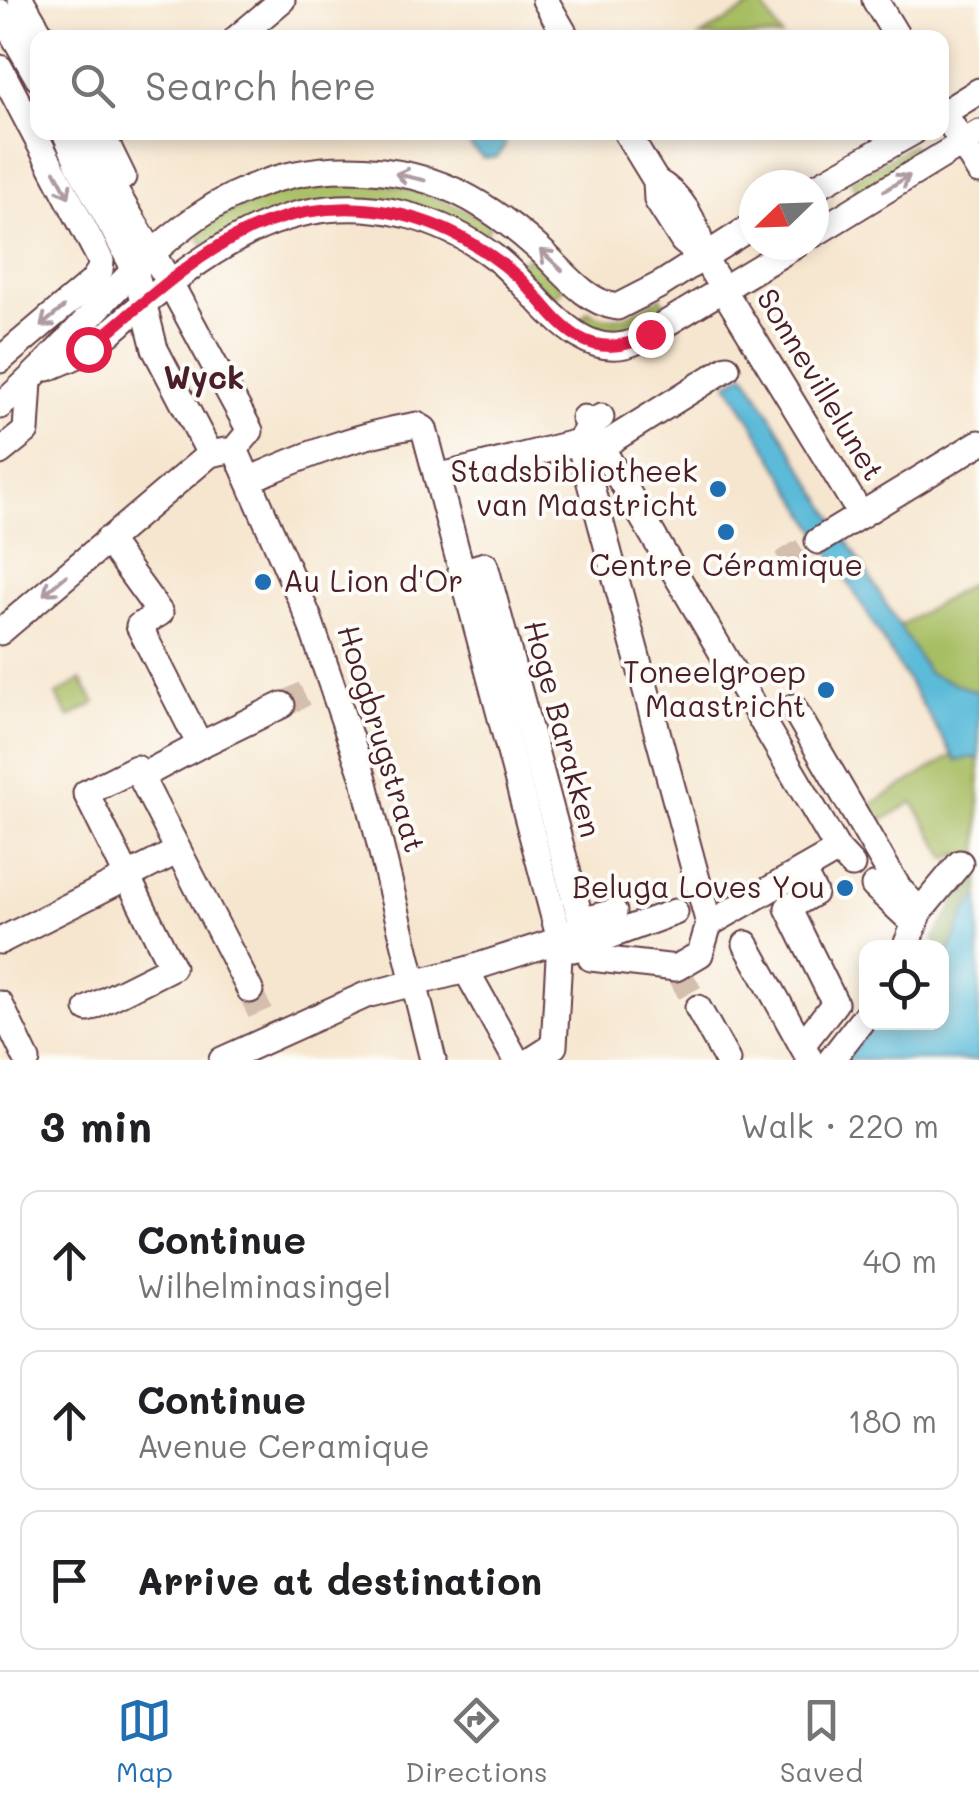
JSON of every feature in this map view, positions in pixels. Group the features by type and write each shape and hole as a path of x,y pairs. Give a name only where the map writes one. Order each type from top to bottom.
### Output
{"street":[{"path":"20,0 38,30"},
{"path":"246,30 282,0"},
{"path":"544,0 562,30"},
{"path":"874,0 893,30"},
{"path":"0,12 30,64"},
{"path":"0,68 30,125"},
{"path":"949,108 979,91"},
{"path":"949,118 971,138 979,171"},
{"path":"829,225 971,138"},
{"path":"0,360 92,282 100,270 101,261 38,140"},
{"path":"68,140 78,164 144,262 170,283 232,445"},
{"path":"82,140 123,203 144,262 144,304 155,350 232,445"},
{"path":"112,140 123,172 123,203"},
{"name":"Sonnevillelunet","path":"631,140 656,181 673,191 684,207 698,232 704,258 761,348 839,528 979,443"},
{"path":"829,180 899,140"},
{"path":"0,406 34,377 182,225 225,198 276,179 341,169 406,175 459,192 499,216 582,290 611,306 626,305 739,235"},
{"path":"34,377 88,349 218,247 252,229 311,211 348,208 407,215 463,238 514,274 570,331 598,344 632,344 771,260"},
{"path":"437,477 586,432 761,348"},
{"path":"0,452 26,430 34,377"},
{"name":"Hoge Barakken","path":"249,480 326,446 417,425 424,429 459,563 576,941 554,1046 532,1060"},
{"path":"222,1060 266,1028 414,981 466,970 527,950 722,917 802,871 845,858 586,432"},
{"path":"586,432 722,917 806,1052 835,1003 788,908 814,893 802,871"},
{"path":"0,632 107,540 232,445"},
{"name":"Hoogbrugstraat","path":"232,445 249,480 378,826 433,1060"},
{"path":"107,540 160,613 138,626 200,745"},
{"path":"140,776 282,705"},
{"path":"793,707 899,889 913,927"},
{"path":"88,1009 172,966 86,793 136,768 246,980"},
{"path":"0,941 178,851"},
{"path":"913,927 960,863"},
{"path":"874,886 913,927"},
{"path":"576,941 614,912"},
{"path":"576,941 677,970 700,954 722,917"},
{"path":"466,970 516,1060"},
{"path":"0,1004 27,1060"},
{"path":"698,1008 727,1060"},
{"path":"831,1060 859,1024"}],"green space":[{"path":"760,1 778,30 712,30"},
{"path":"912,145 921,159 860,195 851,181"},
{"path":"350,181 424,193 492,223 481,241 399,204 204,246 196,231 270,195"},
{"path":"530,255 564,288 552,299 518,265"},
{"path":"661,297 666,305 624,325 603,328 579,322 588,311 617,318"},
{"path":"979,579 979,897 967,910 959,853 947,859 913,802 871,827 862,810 953,755 881,637"},
{"path":"81,680 95,703 69,718 56,695"},
{"path":"979,866 979,897 949,950 949,940 934,938 951,911 962,872 965,890"}],"water":[{"path":"471,140 505,140 497,157 483,158 471,147"},
{"path":"745,373 928,673 979,693 979,760 955,759 728,383"},
{"path":"979,897 979,1060 843,1060 869,1030 949,1030 949,952 967,910"}],"tunnel":[{"path":"782,564 818,541"},
{"path":"282,705 314,689"},
{"path":"678,971 698,1008"},
{"path":"250,990 263,1020"}],"place":[{"name":"Stadsbibliotheek van Maastricht","path":"718,489"},
{"name":"Centre Céramique","path":"726,532"},
{"name":"Au Lion d'Or","path":"263,582"},
{"name":"Toneelgroep Maastricht","path":"826,690"},
{"name":"Beluga Loves You","path":"845,888"}],"district":[{"name":"Wyck","path":"204,378"}],"route":[{"path":"88,349 233,238 271,221 311,211 348,208 407,215 463,238 522,281 580,338 621,346 650,334"}]}
